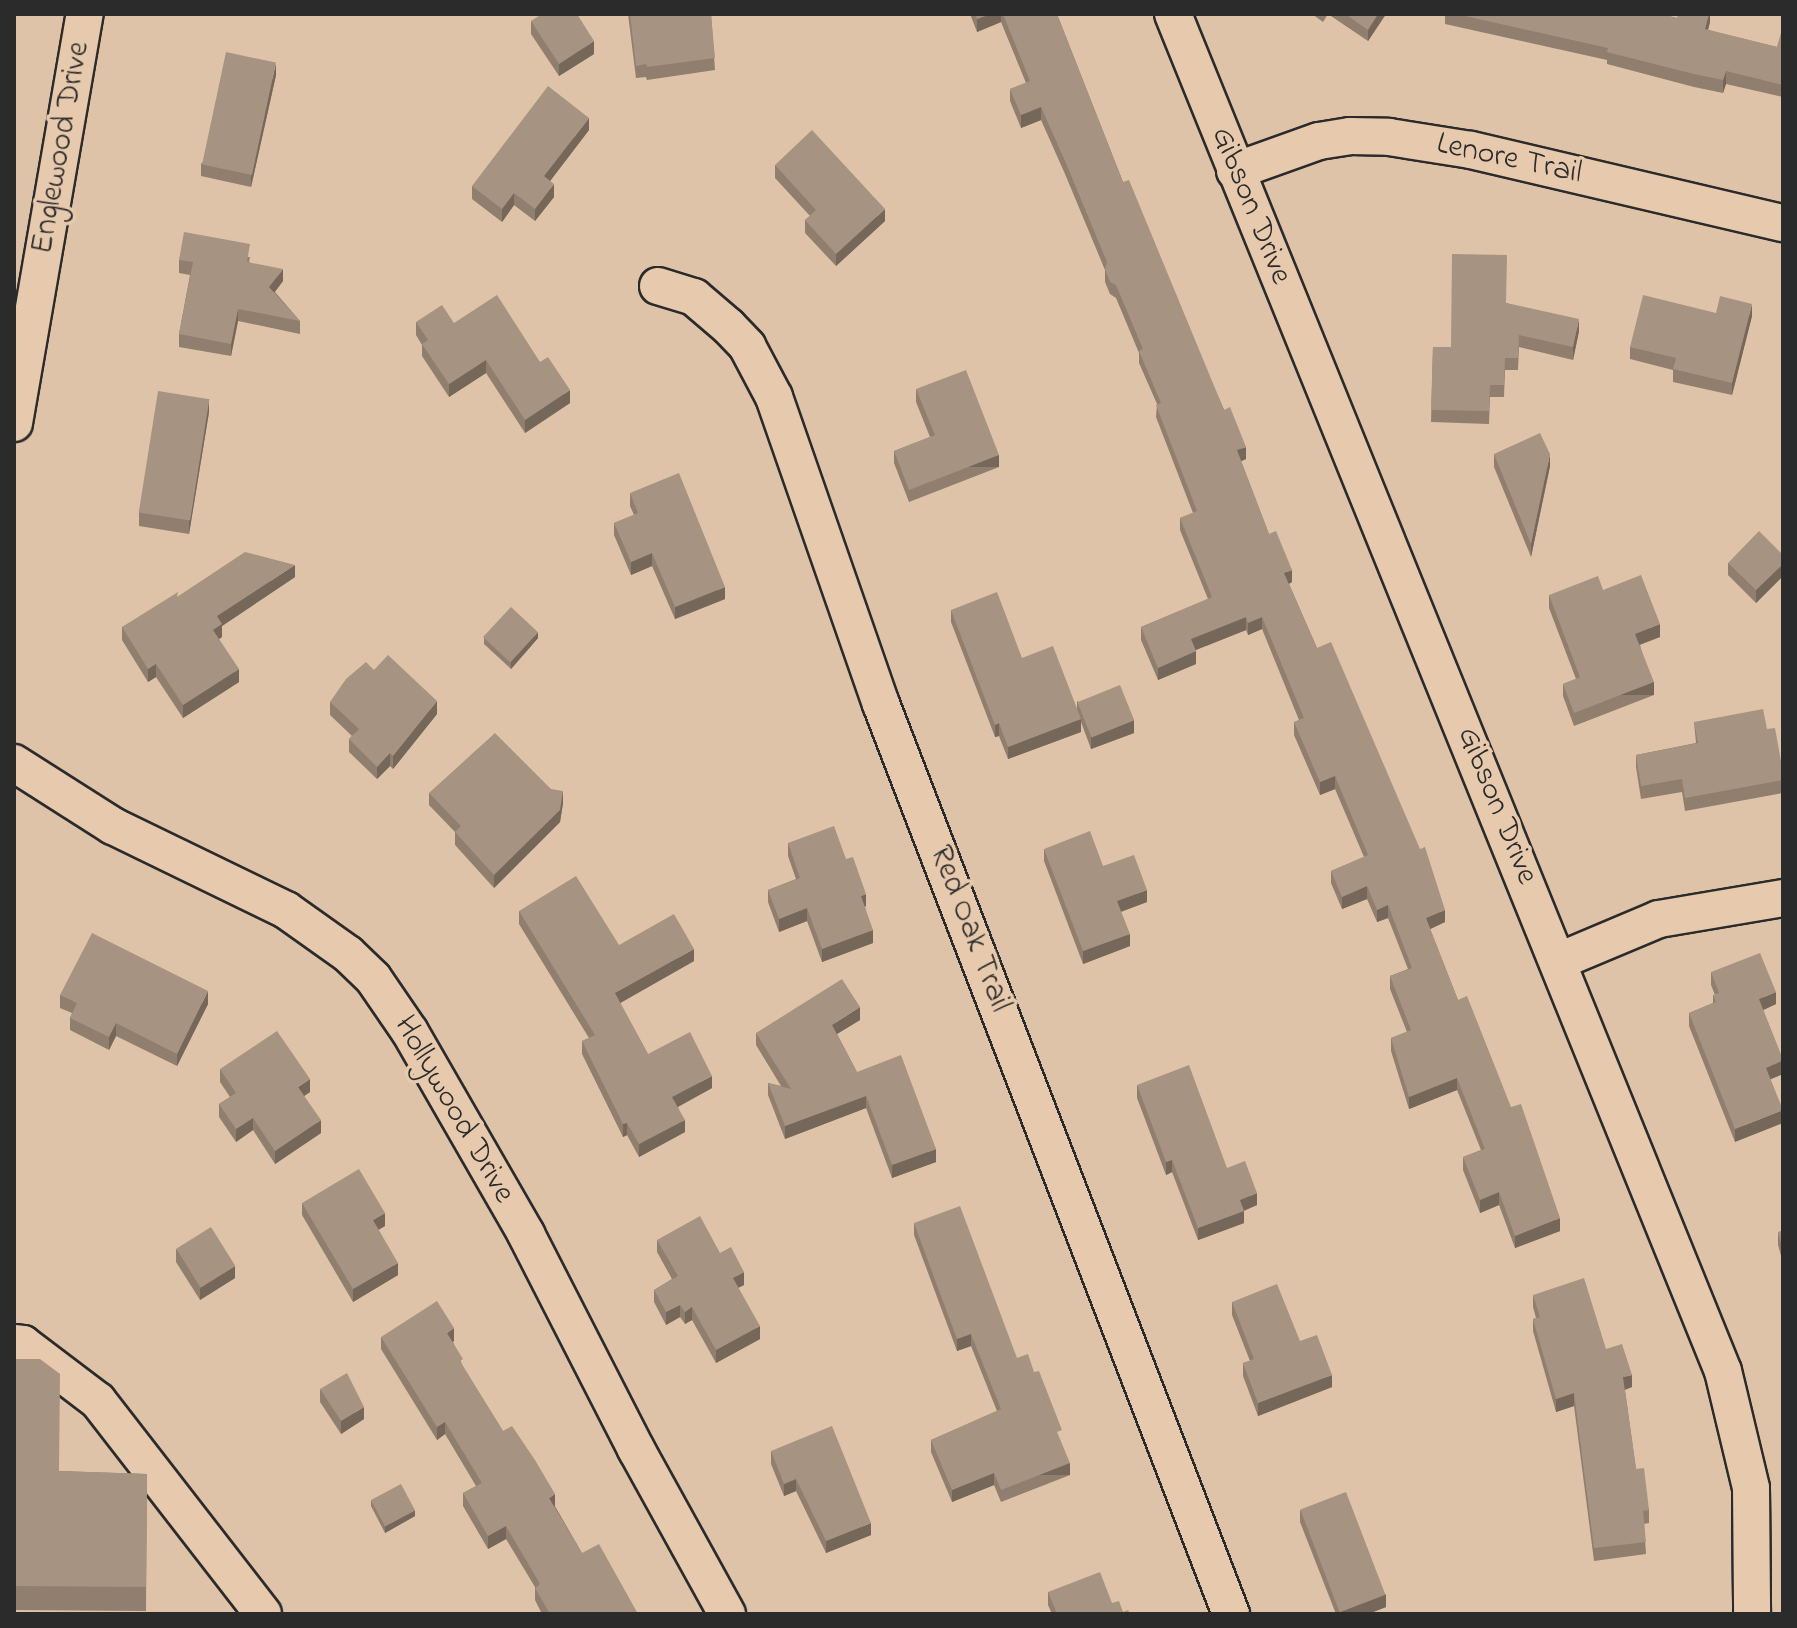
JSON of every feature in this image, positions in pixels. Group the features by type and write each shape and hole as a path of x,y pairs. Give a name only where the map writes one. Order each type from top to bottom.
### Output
{"street":[{"name":"Englewood Drive","path":"14,423 85,14"},
{"name":"Gibson Drive","path":"1173,14 1723,1371 1751,1488 1752,1614"},
{"name":"Lenore Trail","path":"1235,171 1319,141 1350,136 1389,137 1471,150 1783,223"},
{"name":"Red Oak Trail","path":"658,286 694,297 728,326 747,346 774,397 881,704 1231,1614"},
{"name":"Hollywood Drive","path":"14,763 113,826 286,910 339,947 373,978 410,1032 526,1234 636,1449 727,1614"},
{"path":"1559,961 1659,919 1783,898"},
{"path":"14,1343 23,1344 98,1401 263,1614"}],"building":[{"path":"542,14 577,14 594,41 559,64 531,21"},
{"path":"630,14 711,14 715,58 636,66"},
{"path":"1003,14 1057,14 1123,182 1129,180 1224,410 1230,407 1246,447 1237,450 1269,534 1276,531 1292,570 1284,573 1317,648 1331,642 1420,849 1425,847 1445,910 1426,918 1458,1000 1467,996 1511,1107 1521,1104 1560,1218 1515,1236 1499,1192 1480,1200 1463,1157 1485,1149 1457,1078 1409,1097 1391,1038 1411,1030 1390,976 1412,968 1388,905 1377,910 1367,886 1342,897 1331,871 1368,855 1335,776 1320,782 1294,722 1304,718 1262,617 1248,623 1246,617 1191,639 1196,651 1158,668 1141,627 1212,597 1180,518 1197,511 1156,405 1161,403 1139,351 1143,349 1116,285 1110,282 1105,269 1107,262 1065,161 1041,107 1021,115 1010,89 1030,81"},
{"path":"1345,14 1378,14 1368,30"},
{"path":"1456,14 1661,14 1677,18 1678,14 1709,14 1705,29 1777,47 1783,29 1783,85 1726,71 1723,80 1694,74 1607,52 1608,48"},
{"path":"226,52 276,63 252,175 202,164"},
{"path":"548,86 589,118 544,176 554,184 535,209 514,193 502,209 472,186"},
{"path":"812,130 885,209 836,254 805,220 816,210 775,165"},
{"path":"184,232 250,244 247,262 283,269 269,287 300,321 238,309 231,344 179,334 193,262 179,260"},
{"path":"1452,254 1507,255 1506,303 1579,319 1573,347 1519,335 1518,358 1505,358 1504,385 1490,385 1489,411 1431,410 1433,347 1451,347"},
{"path":"497,295 540,362 548,357 570,390 525,420 486,360 449,384 422,344 428,340 416,322 442,305 454,323"},
{"path":"1643,295 1716,313 1720,296 1752,304 1732,383 1673,369 1676,358 1630,347"},
{"path":"966,370 999,455 909,490 894,451 935,435 916,389"},
{"path":"158,391 209,399 190,521 139,512"},
{"path":"1540,433 1550,454 1531,544 1494,454"},
{"path":"679,473 725,587 675,607 652,553 631,562 614,523 638,513 630,493"},
{"path":"1759,531 1783,555 1783,564 1756,590 1728,563"},
{"path":"245,552 295,565 217,616 222,624 213,630 239,669 183,705 156,664 148,669 122,627 178,592 177,597"},
{"path":"1641,575 1660,624 1635,634 1654,682 1574,713 1563,684 1580,677 1549,595 1598,576 1603,590"},
{"path":"997,592 1022,658 1053,646 1081,719 1008,747 999,723 995,725 951,610"},
{"path":"511,607 538,632 510,662 483,637"},
{"path":"388,655 437,701 393,756 390,753 377,767 349,739 359,729 330,702 346,679 366,662 374,670"},
{"path":"1120,685 1134,720 1092,737 1077,702"},
{"path":"1763,709 1767,729 1775,728 1783,780 1685,798 1682,779 1641,786 1636,755 1698,743 1694,722"},
{"path":"495,733 551,789 563,791 560,810 494,875 455,832 461,826 429,793"},
{"path":"834,826 846,859 853,857 866,894 861,896 873,930 822,949 807,908 779,919 768,890 800,878 788,843"},
{"path":"1090,831 1103,866 1134,855 1147,890 1117,901 1130,934 1083,951 1044,849"},
{"path":"576,876 619,945 674,914 694,949 615,993 648,1054 690,1032 712,1076 672,1097 685,1120 639,1144 627,1123 623,1124 582,1041 595,1035 519,911"},
{"path":"92,933 208,991 177,1054 116,1023 109,1037 70,1018 77,1003 60,995"},
{"path":"1760,953 1776,992 1759,999 1783,1060 1766,1068 1783,1110 1735,1129 1689,1013 1716,1002 1713,995 1719,993 1711,972"},
{"path":"842,979 860,1007 832,1025 857,1072 901,1055 936,1149 892,1165 866,1096 785,1126 768,1083 791,1089 756,1033"},
{"path":"277,1031 310,1079 298,1087 321,1120 275,1151 253,1118 236,1129 219,1104 236,1093 220,1069"},
{"path":"1189,1065 1227,1168 1245,1161 1257,1193 1240,1200 1244,1211 1198,1228 1172,1160 1166,1162 1137,1085"},
{"path":"359,1169 385,1213 373,1220 398,1263 353,1289 302,1203"},
{"path":"960,1206 1017,1358 1028,1354 1034,1372 1039,1371 1062,1430 1057,1432 1070,1463 1001,1490 994,1473 952,1490 931,1440 1001,1409 971,1334 957,1339 914,1223"},
{"path":"700,1216 720,1253 731,1247 744,1272 733,1278 760,1326 716,1350 692,1307 685,1312 680,1305 666,1312 654,1290 678,1276 657,1240"},
{"path":"211,1227 235,1266 201,1288 176,1249"},
{"path":"1783,1231 1783,1250 1778,1232"},
{"path":"1584,1278 1606,1349 1622,1344 1632,1375 1623,1377 1636,1469 1644,1468 1649,1510 1643,1511 1646,1542 1594,1548 1574,1393 1556,1399 1533,1319 1540,1317 1533,1295"},
{"path":"1277,1284 1300,1341 1317,1335 1332,1375 1258,1403 1243,1363 1254,1359 1232,1302"},
{"path":"437,1301 454,1328 447,1333 463,1359 460,1361 503,1431 512,1426 555,1494 549,1498 582,1553 599,1544 638,1614 550,1614 535,1588 540,1584 506,1526 488,1536 463,1493 482,1483 445,1422 437,1427 381,1337"},
{"path":"14,1359 40,1359 60,1374 59,1471 147,1474 146,1587 14,1586"},
{"path":"347,1373 364,1407 341,1421 320,1389"},
{"path":"832,1426 871,1523 826,1541 796,1479 784,1484 771,1451"},
{"path":"401,1484 415,1510 385,1526 371,1500"},
{"path":"1346,1492 1385,1595 1340,1612 1300,1510"},
{"path":"1100,1572 1112,1603 1119,1601 1123,1612 1128,1610 1130,1614 1057,1614 1048,1592"}]}
